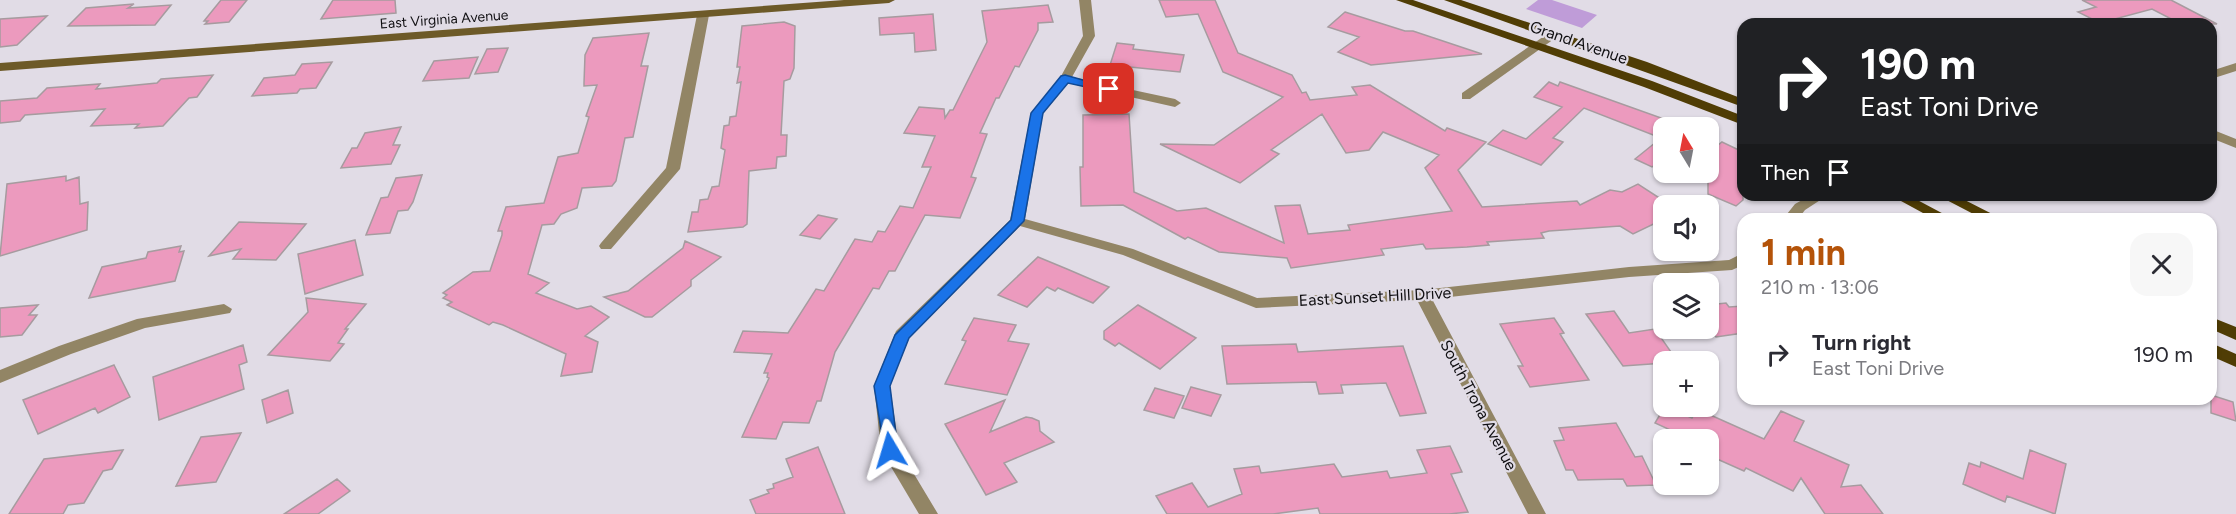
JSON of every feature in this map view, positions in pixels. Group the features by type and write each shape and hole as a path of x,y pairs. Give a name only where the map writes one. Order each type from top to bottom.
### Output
{"main road":[{"name":"Grand Avenue","path":"1402,0 1648,84 1737,119"},
{"name":"Grand Avenue","path":"1450,0 1550,36 1642,65 1737,101"},
{"path":"1909,201 1934,213"},
{"path":"1957,201 1982,213"},
{"path":"2217,325 2236,334"},
{"path":"2217,352 2236,361"}],"street":[{"name":"East Virginia Avenue","path":"0,68 889,0"},
{"path":"929,514 890,450 882,386 902,335 1017,221 1037,113 1065,79 1089,36 1085,0"},
{"path":"606,246 673,169 703,15"},
{"path":"1466,96 1550,36"},
{"path":"2217,73 2236,67"},
{"path":"1065,79 1174,103"},
{"path":"2217,136 2236,144"},
{"path":"1795,213 1810,201"},
{"name":"East Sunset Hill Drive","path":"1017,221 1128,252 1256,303 1422,295 1629,272 1732,265 1737,262"},
{"name":"South Trona Avenue","path":"1422,295 1537,514"},
{"path":"0,377 65,350 143,323 224,309"}],"shaded area":[{"path":"1538,0 1552,0 1597,15 1582,28 1526,9"}],"building":[{"path":"221,0 247,0 229,22 205,24 208,21 204,21"},
{"path":"333,0 395,0 396,13 321,19"},
{"path":"1159,0 1215,0 1238,53 1292,75 1302,93 1306,92 1310,100 1357,95 1352,87 1370,85 1445,131 1447,128 1486,142 1458,170 1482,207 1577,201 1580,205 1610,190 1622,192 1638,184 1655,195 1653,195 1653,224 1633,234 1620,226 1549,231 1541,233 1544,238 1487,242 1489,245 1426,249 1423,244 1381,249 1384,255 1291,268 1287,258 1219,252 1188,237 1185,239 1123,205 1081,206 1080,167 1083,167 1083,115 1129,114 1134,192 1177,211 1206,208 1284,243 1275,206 1300,205 1308,234 1350,230 1348,225 1452,211 1425,168 1439,155 1383,132 1369,150 1346,153 1322,114 1271,150 1279,154 1240,183 1160,144 1214,145 1283,97 1223,72 1198,14 1166,17"},
{"path":"2082,0 2171,0 2206,18 2169,18 2152,9 2119,18 2090,18 2078,12 2096,7"},
{"path":"134,4 128,8 171,5 155,25 68,26 86,8"},
{"path":"1048,5 1053,22 1038,23 1038,30 1019,67 1015,66 999,98 996,98 980,133 987,134 971,177 976,178 960,218 925,215 895,271 889,271 879,289 873,288 835,352 821,401 817,401 809,423 783,422 776,439 742,437 769,378 768,373 764,373 772,354 734,352 743,331 788,333 816,289 824,291 855,239 872,242 878,231 885,232 900,206 913,208 931,167 922,167 935,136 904,133 919,107 944,109 945,118 950,110 953,110 987,42 982,11"},
{"path":"1345,12 1482,54 1371,65 1338,52 1359,37 1328,27"},
{"path":"933,14 936,50 915,52 914,33 880,35 879,18"},
{"path":"47,16 17,45 0,47 0,19"},
{"path":"784,22 795,26 794,68 790,79 784,81 781,135 787,135 786,156 777,157 776,168 749,171 747,224 743,227 688,232 692,212 698,212 700,200 708,199 712,187 719,186 725,150 721,148 724,126 729,125 730,117 736,116 741,82 737,83 740,67 737,67 742,26"},
{"path":"649,33 641,66 648,66 633,137 625,138 616,181 612,186 582,188 577,208 561,214 554,224 542,225 528,274 549,283 536,293 577,309 591,306 609,317 585,336 598,342 592,372 561,376 566,354 503,325 493,322 489,325 447,305 452,302 443,298 447,295 443,293 473,272 490,271 502,235 502,231 498,231 506,207 544,203 558,157 578,153 589,117 586,116 597,85 584,86 585,55 593,38"},
{"path":"1117,43 1134,45 1133,49 1184,55 1180,72 1110,65"},
{"path":"508,48 498,72 475,74 487,49"},
{"path":"478,57 469,78 423,81 434,61"},
{"path":"332,62 316,88 300,89 297,93 252,96 264,78 295,75 302,64"},
{"path":"213,75 197,97 189,98 163,126 135,128 139,124 91,126 105,109 25,115 20,121 0,123 0,101 37,98 47,88 100,84 96,89 157,83 161,79"},
{"path":"1549,82 1558,86 1560,82 1658,117 1653,117 1653,135 1584,108 1553,138 1563,142 1541,165 1488,144 1503,130 1526,139 1562,107 1534,97"},
{"path":"401,127 393,145 400,145 391,164 341,168 352,148 357,148 365,133"},
{"path":"1722,142 1737,149 1737,201 1742,201 1736,206 1719,199 1719,195 1708,194 1708,183 1719,183 1719,144"},
{"path":"1653,144 1653,166 1635,159"},
{"path":"422,175 413,202 408,210 398,211 390,233 366,235 381,198 388,197 396,178"},
{"path":"66,176 66,181 79,177 80,204 88,202 87,230 0,256 7,184"},
{"path":"818,215 837,219 820,239 800,235"},
{"path":"239,222 306,224 276,260 233,259 241,249 209,256"},
{"path":"355,240 363,275 305,294 298,254"},
{"path":"685,241 721,257 691,280 691,286 652,317 645,317 604,297 628,291 683,248"},
{"path":"181,246 179,252 184,251 175,281 89,298 102,267 146,258 148,252"},
{"path":"1038,257 1109,287 1093,303 1058,288 1055,291 1047,287 1027,307 998,295"},
{"path":"306,298 366,304 345,329 348,329 338,343 344,344 330,361 268,355 308,312"},
{"path":"1719,304 1737,306 1737,334 1719,337"},
{"path":"38,305 29,315 37,315 22,335 0,337 0,308"},
{"path":"1138,305 1196,338 1160,369 1119,343 1115,346 1104,339 1104,331"},
{"path":"1614,311 1629,333 1653,329 1653,339 1662,339 1670,351 1653,351 1653,364 1623,366 1586,314"},
{"path":"974,318 1016,325 1008,341 1029,344 1007,395 945,384 966,341 962,340"},
{"path":"1554,318 1564,333 1560,334 1589,380 1530,387 1518,366 1523,366 1500,324"},
{"path":"1296,344 1298,352 1403,346 1426,413 1400,416 1386,383 1341,385 1343,393 1319,394 1316,382 1227,384 1222,346"},
{"path":"243,345 247,362 239,365 244,389 159,420 153,377"},
{"path":"114,365 130,397 98,413 95,408 38,434 23,400"},
{"path":"1191,387 1221,395 1211,416 1182,408"},
{"path":"1155,388 1184,396 1174,418 1144,410"},
{"path":"288,390 293,413 267,423 262,400"},
{"path":"2217,397 2233,402 2236,421 2211,413 2211,405 2217,405"},
{"path":"1005,400 990,432 1026,417 1039,421 1040,431 1054,442 1004,463 1017,482 986,495 945,424"},
{"path":"1781,411 1804,421 1794,441 1849,465 1841,487 1861,485 1883,514 1825,514 1801,478 1793,491 1746,468 1744,471 1719,460 1719,429 1668,429 1655,423 1659,417 1715,417 1764,439"},
{"path":"1616,423 1635,457 1642,456 1653,479 1653,485 1627,486 1623,479 1578,480 1573,470 1566,470 1554,441 1564,440 1559,428"},
{"path":"241,433 216,482 176,486 201,437"},
{"path":"1450,446 1462,472 1451,474 1468,512 1320,514 1318,508 1273,514 1167,514 1156,496 1192,483 1208,507 1242,494 1234,469 1259,466 1261,473 1334,464 1342,477 1387,471 1390,478 1427,473 1417,450"},
{"path":"818,447 845,514 756,514 750,500 769,493 767,490 774,488 773,484 793,477 786,459"},
{"path":"123,450 112,469 103,471 84,503 68,505 63,514 9,514 44,459"},
{"path":"2030,450 2066,464 2055,514 2007,496 2005,502 1963,484 1969,463 1980,467 1981,462 2023,479"},
{"path":"337,479 350,491 318,514 284,514"}],"route":[{"path":"890,450 882,386 902,335 1017,221 1037,113 1065,79 1109,89"}]}
